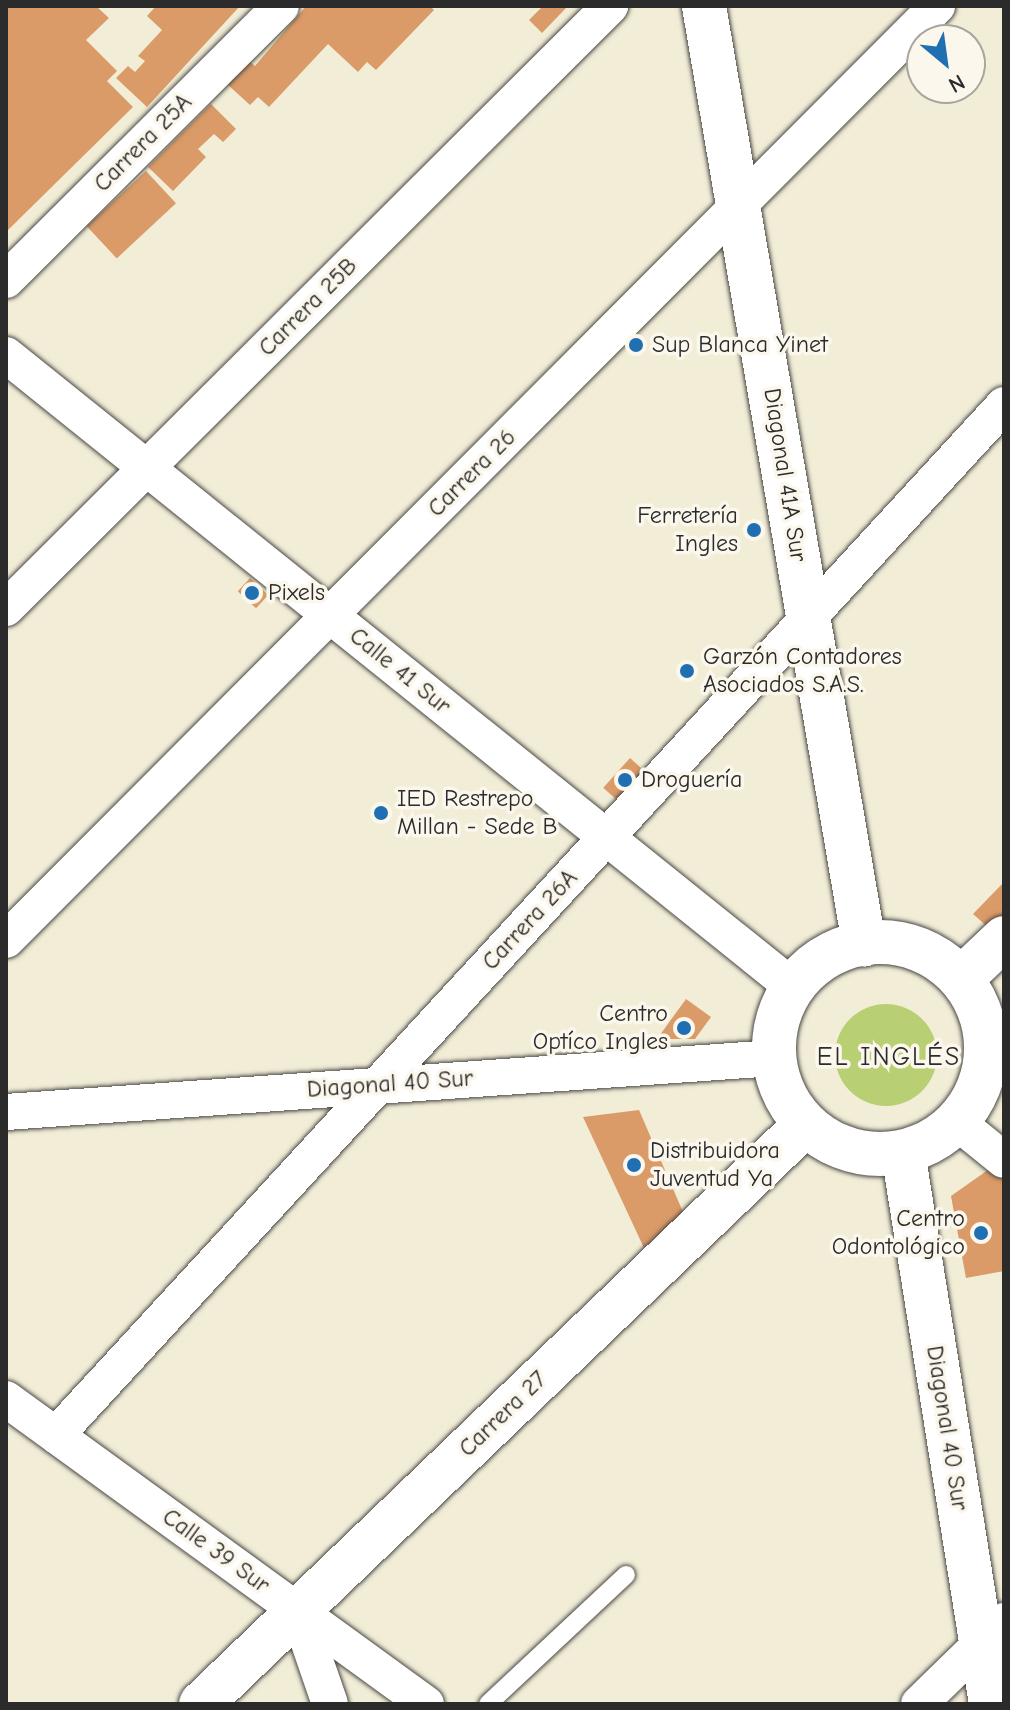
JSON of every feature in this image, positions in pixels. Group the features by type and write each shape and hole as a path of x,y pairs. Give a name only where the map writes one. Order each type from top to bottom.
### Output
{"street":[{"name":"Carrera 25A","path":"6,280 281,6"},
{"name":"Carrera 25B","path":"6,608 610,6"},
{"name":"Diagonal 41A Sur","path":"704,6 864,944"},
{"name":"Carrera 26","path":"6,940 937,6"},
{"name":"Calle 41 Sur","path":"6,355 793,987"},
{"name":"Carrera 26A","path":"56,1435 1004,405"},
{"path":"961,979 1004,938"},
{"path":"864,944 917,948 961,979 981,1014 995,1053 957,1122 903,1152 868,1154 805,1125 779,1082 774,1058 781,1009 793,987 837,952 864,944"},
{"name":"Diagonal 40 Sur","path":"6,1112 774,1058"},
{"path":"957,1122 1004,1160"},
{"name":"Carrera 27","path":"201,1704 805,1125"},
{"name":"Diagonal 40 Sur","path":"903,1152 993,1632 991,1704"},
{"name":"Calle 39 Sur","path":"6,1399 426,1704"},
{"path":"298,1611 330,1704"},
{"path":"919,1704 993,1632"}],"lane":[{"path":"488,1704 626,1575"}],"green space":[{"path":"886,1004 915,1012 929,1026 937,1055 929,1084 915,1098 886,1106 857,1098 843,1084 835,1055 843,1026 857,1012"}],"building":[{"path":"6,6 96,6 109,18 86,40 117,71 107,81 133,107 6,232"},
{"path":"156,6 240,6 147,107 116,78 128,66 135,72 145,61 138,56 162,30 147,16"},
{"path":"306,6 430,6 434,10 376,70 367,62 358,72 328,44 269,107 258,97 250,105 227,84 249,61 255,66"},
{"path":"543,6 568,6 542,33 529,20"},
{"path":"211,104 236,129 223,142 214,134 198,149 206,157 173,191 148,167"},
{"path":"146,171 176,203 117,258 87,226"},
{"name":"Pixels","path":"250,578 268,595 256,608 238,591"},
{"name":"Droguería","path":"630,758 648,774 621,804 603,788"},
{"path":"1003,883 1004,914 990,929 973,914"},
{"name":"Centro Optíco Ingles","path":"686,999 711,1017 695,1039 657,1039"},
{"name":"Distribuidora Juventud Ya","path":"639,1110 683,1212 644,1248 583,1117"},
{"name":"Centro Odontológico","path":"995,1165 1004,1173 1004,1271 966,1278 951,1196"}],"place":[{"name":"Sup Blanca Yinet","path":"636,345"},
{"name":"Ferretería Ingles","path":"754,530"},
{"name":"Pixels","path":"252,593"},
{"name":"Garzón Contadores Asociados S.A.S.","path":"687,671"},
{"name":"Droguería","path":"625,780"},
{"name":"IED Restrepo Millan - Sede B","path":"381,813"},
{"name":"Centro Optíco Ingles","path":"684,1028"},
{"name":"Distribuidora Juventud Ya","path":"634,1165"},
{"name":"Centro Odontológico","path":"981,1233"}],"district":[{"name":"EL INGLÉS","path":"889,1058"}]}
